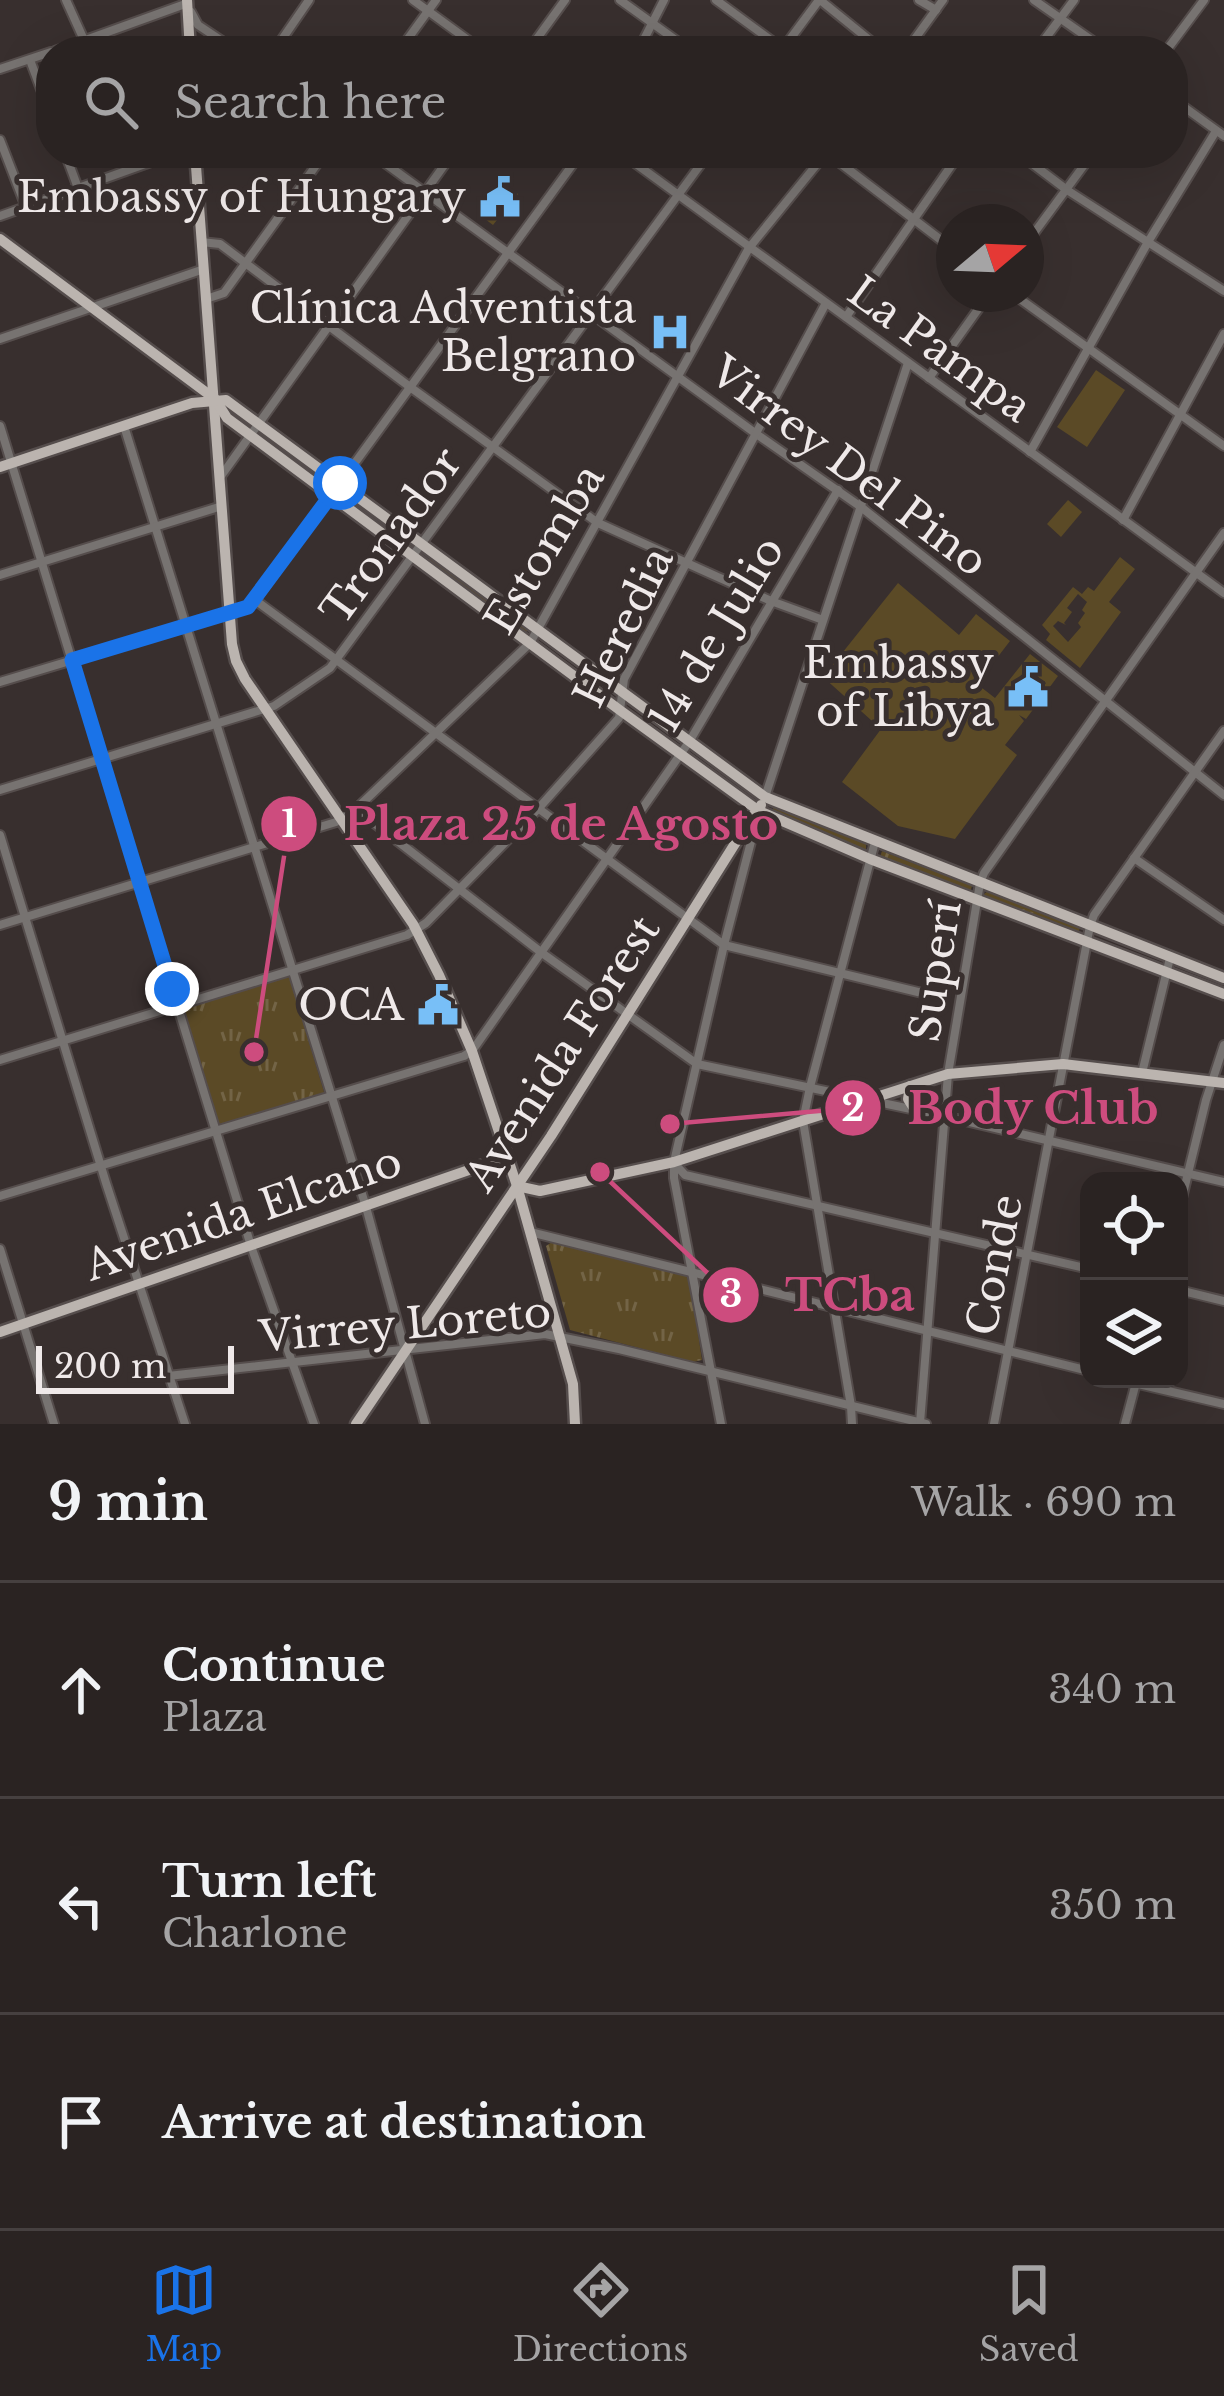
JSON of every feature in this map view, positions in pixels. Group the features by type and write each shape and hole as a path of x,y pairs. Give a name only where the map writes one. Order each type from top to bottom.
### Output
{"main road":[{"path":"188,2 189,36"},
{"path":"196,168 236,661 417,930 472,1051 560,1335 573,1384 575,1424"},
{"path":"0,239 214,399 227,418 759,811 870,859 1224,994"},
{"path":"6,465 193,403 226,400 765,797 1224,978"},
{"name":"Avenida Forest","path":"356,1424 517,1186 765,797"},
{"path":"736,842 753,838"},
{"path":"517,1186 540,1191 674,1162 948,1074 1063,1064 1218,1083"},
{"path":"910,1086 908,1099 915,1110"},
{"name":"Avenida Elcano","path":"0,1332 508,1160"}],"street":[{"path":"66,0 82,36"},
{"path":"285,36 310,0"},
{"path":"413,0 462,36"},
{"path":"410,36 436,0"},
{"path":"539,36 565,0"},
{"path":"620,0 670,36"},
{"path":"646,36 664,0"},
{"path":"716,0 764,36"},
{"path":"792,36 819,0 865,36"},
{"path":"919,0 936,10"},
{"path":"917,36 943,0"},
{"path":"1034,0 1086,36"},
{"path":"1047,36 1074,0"},
{"path":"1177,36 1204,0"},
{"path":"96,36 188,2 198,25 214,36"},
{"path":"0,70 36,58"},
{"path":"30,60 36,76"},
{"path":"1030,452 1148,242 1220,134 1188,110"},
{"path":"0,140 26,207"},
{"path":"71,168 78,188"},
{"path":"0,217 131,168"},
{"path":"206,298 224,293 315,168"},
{"name":"Virrey Del Pino","path":"391,168 861,506 1224,795"},
{"path":"220,477 442,168"},
{"path":"0,682 248,607 570,168"},
{"name":"La Pampa","path":"641,168 1224,593"},
{"name":"Tronador","path":"0,790 266,709 285,701 338,661 698,168"},
{"name":"Estomba","path":"0,925 341,820 356,809 540,629 749,248 814,168"},
{"path":"846,168 936,236"},
{"path":"846,317 950,168"},
{"path":"1038,168 1224,291"},
{"path":"1044,220 1082,168"},
{"path":"201,242 220,244 598,523 823,620"},
{"path":"0,339 204,269"},
{"name":"Heredia","path":"0,1060 417,930 538,809 619,718 624,680 826,303"},
{"path":"929,378 976,312"},
{"path":"1038,312 1224,446"},
{"path":"1123,520 1224,334"},
{"name":"Avenida Forest","path":"765,797 908,363"},
{"path":"124,425 366,1207 425,1424"},
{"path":"0,426 6,465 43,562 251,1246 314,1424"},
{"name":"14 de Julio","path":"472,1051 689,742 838,490"},
{"path":"0,575 222,506"},
{"name":"Superí","path":"923,1423 948,1074 980,883 1224,533"},
{"path":"255,600 724,945 922,993"},
{"name":"Conde","path":"994,1424 1090,926 1224,731"},
{"path":"356,809 542,953 697,1064 1180,1172"},
{"path":"721,1424 674,1162 759,811"},
{"path":"0,835 184,1424"},
{"path":"852,1424 803,1120 875,842"},
{"path":"1134,858 1224,920"},
{"path":"1142,1075 1170,958"},
{"path":"1224,1045 1218,1083 1188,1174 1224,1183"},
{"path":"0,1196 472,1051"},
{"path":"674,1162 685,1175 1080,1267"},
{"path":"530,1232 1080,1370"},
{"path":"0,1250 55,1424"},
{"path":"1188,1292 1224,1301"},
{"name":"Virrey Loreto","path":"168,1376 545,1334 923,1423"},
{"path":"1125,1424 1134,1388"},
{"path":"1160,1388 1224,1404"}],"green space":[{"path":"499,180 518,194 493,225 485,219 490,212 481,204"},
{"path":"1096,370 1125,390 1087,447 1057,427"},
{"path":"1068,500 1082,512 1061,537 1047,524"},
{"path":"429,557 530,627 528,631 523,632 429,563"},
{"path":"1120,557 1135,569 1109,602 1121,612 1080,668 1046,640 1050,634 1042,625 1073,587 1082,594 1088,587 1094,591","holes":["1078,594 1087,602 1078,623 1081,627 1068,642 1053,626 1058,621 1066,625 1072,612 1067,608"]},
{"path":"898,583 959,635 976,614 1010,641 977,684 995,698 1030,654 1058,676 1026,719 1019,715 1024,721 1005,745 1017,755 955,839 898,826 842,782 881,729 823,677","holes":["1027,668 1046,683 1030,703 1011,688"]},
{"path":"777,806 866,844 866,849 862,852 774,813"},
{"path":"882,851 972,886 970,892 880,857"},
{"path":"988,891 1080,928 1078,934 984,897"},
{"path":"289,976 325,1095 219,1126 184,1009"},
{"path":"555,1240 686,1275 702,1360 693,1362 570,1330 546,1246"}],"place":[{"name":"Embassy of Hungary","path":"500,197"},
{"name":"Clínica Adventista Belgrano","path":"670,332"},
{"name":"Embassy of Libya","path":"1028,687"},
{"name":"OCA","path":"438,1005"},
{"name":"Plaza 25 de Agosto","path":"254,1052"},
{"name":"Body Club","path":"670,1124"},
{"name":"TCba","path":"600,1172"}],"route":[{"path":"172,989 72,660 248,607 340,483"}]}
